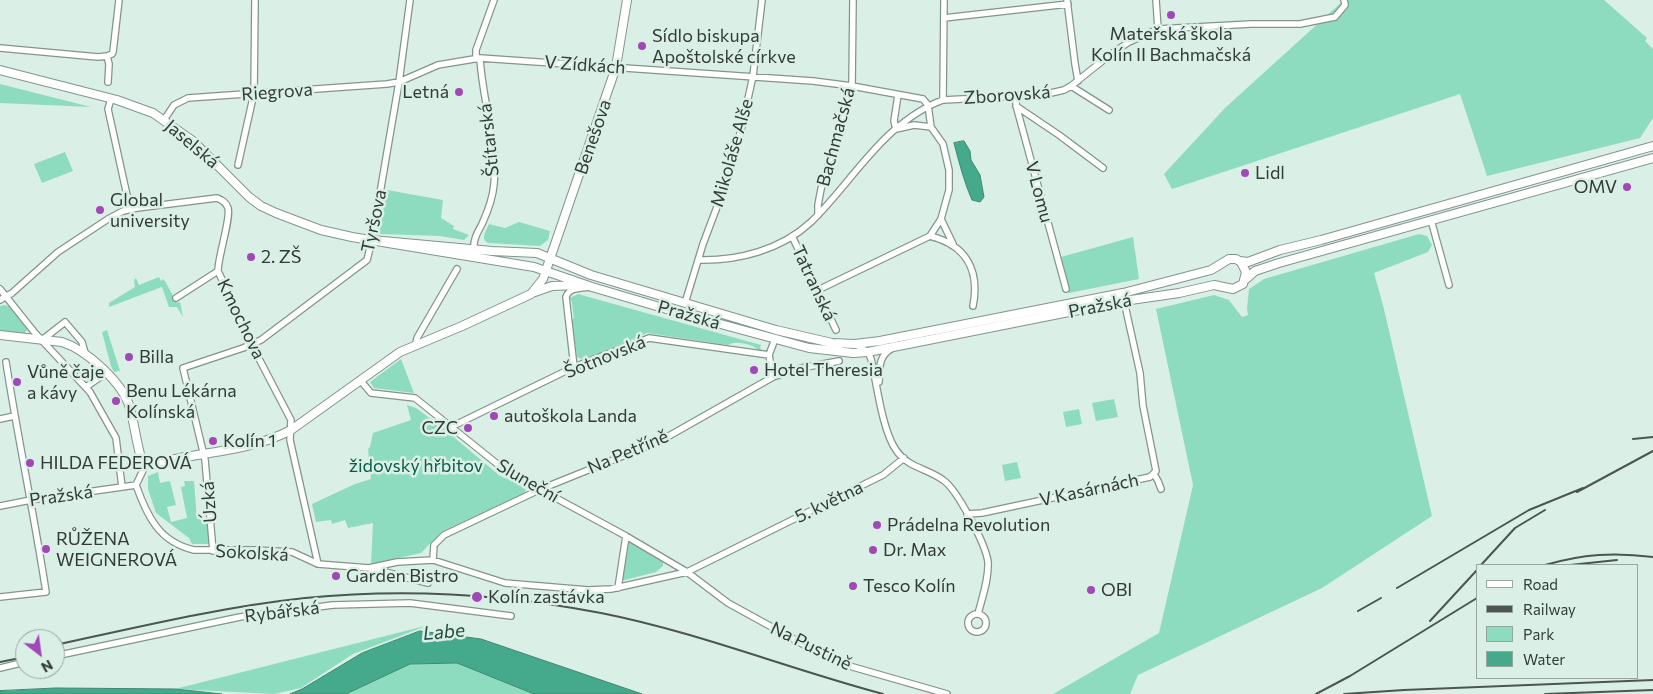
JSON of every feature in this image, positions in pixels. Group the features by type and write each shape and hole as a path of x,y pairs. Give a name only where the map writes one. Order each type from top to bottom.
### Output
{"street":[{"path":"0,48 98,57 112,54 119,0"},
{"path":"238,165 254,93 255,0"},
{"name":"Tyršova","path":"183,368 261,340 367,260 399,82 410,0"},
{"name":"Štítarská","path":"474,249 473,242 487,212 494,185 495,166 478,58 478,44 494,0"},
{"name":"Benešova","path":"546,270 616,67 627,0"},
{"name":"Mikoláše Alše","path":"685,303 698,260 726,183 742,126 752,76 762,0"},
{"name":"Bachmačská","path":"818,215 818,205 852,86 853,0"},
{"path":"943,100 944,0"},
{"path":"1156,0 1158,29"},
{"name":"Zborovská","path":"698,260 719,260 750,255 792,236 818,215 878,145 928,105 943,100 1042,95 1064,90 1129,42 1158,29 1251,24 1300,24 1335,16 1345,5 1344,0"},
{"path":"944,18 1068,2 1074,64 1078,81"},
{"path":"107,56 109,64 108,82"},
{"name":"V Zídkách","path":"399,82 438,65 478,58 752,76 852,86 923,99 928,105"},
{"name":"Jaselská","path":"0,70 111,99 145,110 164,120 193,141 249,197 261,206 320,230 546,270"},
{"name":"Riegrova","path":"164,120 174,105 188,98 399,82"},
{"path":"1071,86 1108,110"},
{"path":"898,95 894,121 896,129 914,125 931,127"},
{"name":"V Lomu","path":"1015,96 1016,106 1066,289"},
{"path":"111,99 108,109 130,209"},
{"path":"818,290 930,236 941,219 949,190 949,170 943,144 931,127 928,105"},
{"path":"1016,106 1103,168"},
{"path":"1653,146 1322,240 1280,250 1248,262 1226,260 1219,264 1216,270 1216,278 1218,283 1224,288 1236,289 1250,274 1265,267 1653,158"},
{"name":"Kmochova","path":"3,299 64,247 108,219 130,209 217,198 222,200 227,205 229,213 218,271 252,344 291,420 290,440 318,564"},
{"path":"941,219 953,244"},
{"path":"1432,220 1449,285"},
{"name":"Tatranská","path":"792,236 836,330"},
{"path":"930,236 953,244 964,253 970,265 975,292 973,306"},
{"name":"Jaselská","path":"372,240 537,254 550,259"},
{"name":"Pražská","path":"550,259 591,275 820,341 856,344 880,341 1123,293 1211,270 1219,264"},
{"path":"1236,260 1241,262 1245,268 1245,281"},
{"path":"416,344 416,338 457,269"},
{"path":"531,294 543,279 546,270"},
{"name":"Pražská","path":"546,270 590,286 775,339 826,351 852,353 892,348 1124,301 1170,295 1214,285 1224,288"},
{"path":"176,298 218,271"},
{"path":"146,462 204,454 270,440 291,430 400,352 416,344 462,326 531,294 558,285 590,286"},
{"path":"574,367 566,300 567,293 590,286"},
{"path":"0,289 3,299 86,387 116,438 122,487"},
{"name":"V Kasárnách","path":"967,514 982,513 1150,478 1154,474 1156,471 1143,406 1140,373 1124,301"},
{"path":"42,340 65,322 82,342 85,352"},
{"path":"0,335 62,342 85,352 119,387 130,407 141,457 146,462"},
{"name":"Šotnovská","path":"451,427 574,367 652,338 769,355"},
{"path":"773,377 769,355 775,339"},
{"path":"868,352 880,341"},
{"path":"856,344 868,352 871,359 888,435 894,448 913,466 934,474 948,484 959,498 984,549 988,562 988,572 978,614"},
{"path":"879,394 880,362 884,354 892,348"},
{"name":"Na Petříně","path":"433,560 434,545 444,535 541,489 660,441 773,377 801,368 839,361"},
{"path":"0,597 46,592 32,500 14,416 6,362"},
{"name":"Úzká","path":"183,368 204,454 212,550"},
{"path":"86,387 106,373"},
{"name":"Sluneční","path":"360,380 371,393 415,398 506,471 626,536 687,572"},
{"path":"0,419 14,416"},
{"name":"5. května","path":"433,560 505,583 588,590 618,588 687,572 883,475 904,458"},
{"path":"136,485 146,462"},
{"path":"1154,474 1161,490"},
{"name":"Pražská","path":"0,506 136,485"},
{"name":"Sokolská","path":"136,485 155,527 186,548 292,552 318,564 369,568 428,583"},
{"path":"618,588 626,536"},
{"path":"369,568 397,562 433,560"},
{"name":"Na Pustině","path":"687,572 728,603 819,653 846,665 948,694"},
{"name":"Rybářská","path":"65,654 240,617 333,606 410,603 511,616"},
{"path":"0,668 15,664"}],"green space":[{"path":"1344,0 1604,0 1647,38 1645,41 1653,49 1653,118 1640,138 1487,176 1460,94 1172,189 1164,174 1225,108"},
{"path":"0,84 91,107 0,103"},
{"path":"65,152 73,171 42,183 34,164"},
{"path":"387,190 443,200 441,218 454,226 453,229 469,235 464,240 440,236 380,234"},
{"path":"519,222 550,231 548,240 540,246 488,243 484,239 489,224 505,228"},
{"path":"1419,234 1427,236 1432,245 1428,252 1374,273 1432,516 1322,588 1138,675 1130,694 1053,694 1159,633 1193,485 1156,309 1214,295 1229,300 1242,317 1248,315 1249,289 1264,279"},
{"path":"1133,237 1139,279 1069,293 1061,257"},
{"path":"159,277 161,281 163,279 165,281 177,303 180,302 183,317 177,307 169,307 162,287 109,307 109,303 135,287 134,280 136,278 139,285"},
{"path":"578,294 761,345 760,348 763,352 743,343 728,345 647,333 584,360 577,357 570,298"},
{"path":"0,306 9,306 27,327 24,334 0,332"},
{"path":"107,330 120,371 114,372 111,366 102,332"},
{"path":"401,359 414,393 374,388 370,382"},
{"path":"1114,399 1118,417 1096,421 1092,403"},
{"name":"židovský hřbitov","path":"407,405 416,408 443,428 500,476 515,482 526,490 524,493 441,532 421,553 371,564 373,523 348,528 345,520 332,524 331,520 316,522 312,504 355,484 371,479 368,449 373,433 411,420"},
{"path":"1079,409 1082,424 1066,427 1063,412"},
{"path":"1017,462 1021,478 1005,481 1002,465"},
{"path":"158,472 160,483 170,481 176,505 167,507 171,522 187,518 181,487 185,486 184,481 194,481 197,519 201,519 202,523 208,523 209,544 192,544 189,538 156,513 148,489 148,476"},
{"path":"628,540 663,560 663,566 656,572 621,581"},
{"path":"429,625 353,654 301,688 274,694 175,689"},
{"path":"457,663 534,694 346,694 410,664"}],"water":[{"path":"964,141 970,151 971,160 980,175 984,197 980,202 972,200 954,143"},
{"path":"420,631 481,639 642,694 534,694 457,663 410,664 346,694 290,694 302,689 362,653"},
{"path":"56,688 175,689 222,694 0,694 0,691"}],"railway":[{"path":"1633,439 1653,437"},
{"path":"1577,492 1653,451"},
{"path":"1397,588 1529,510 1583,488"},
{"path":"1482,564 1515,528 1545,510"},
{"path":"1549,564 1572,558 1599,555 1653,557"},
{"path":"1579,564 1617,560"},
{"path":"1430,621 1476,571"},
{"path":"65,643 180,618 305,598 379,593 491,597 564,606 637,621 708,640 883,694"},
{"path":"1358,611 1381,598"},
{"path":"1316,694 1350,676 1476,599"},
{"path":"0,662 15,659"},
{"path":"1344,694 1653,680"},
{"path":"1545,694 1653,690"}],"place":[{"name":"Mateřská škola Kolín II Bachmačská","path":"1171,15"},
{"name":"Sídlo biskupa Apoštolské církve","path":"642,46"},
{"name":"Letná","path":"459,92"},
{"name":"Lidl","path":"1245,173"},
{"name":"OMV","path":"1627,187"},
{"name":"Global university","path":"100,210"},
{"name":"2. ZŠ","path":"251,257"},
{"name":"Billa","path":"129,357"},
{"name":"Hotel Theresia","path":"754,370"},
{"name":"Vůně čaje a kávy","path":"17,382"},
{"name":"Benu Lékárna Kolínská","path":"116,401"},
{"name":"autoškola Landa","path":"494,416"},
{"name":"CZC","path":"468,428"},
{"name":"Kolín 1","path":"213,441"},
{"name":"HILDA FEDEROVÁ","path":"30,463"},
{"name":"Prádelna Revolution","path":"877,525"},
{"name":"RŮŽENA WEIGNEROVÁ","path":"46,549"},
{"name":"Dr. Max","path":"873,550"},
{"name":"Garden Bistro","path":"336,576"},
{"name":"Tesco Kolín","path":"853,586"},
{"name":"OBI","path":"1091,590"},
{"name":"Kolín zastávka","path":"477,597"}],"water label":[{"name":"Labe","path":"444,632"}]}
